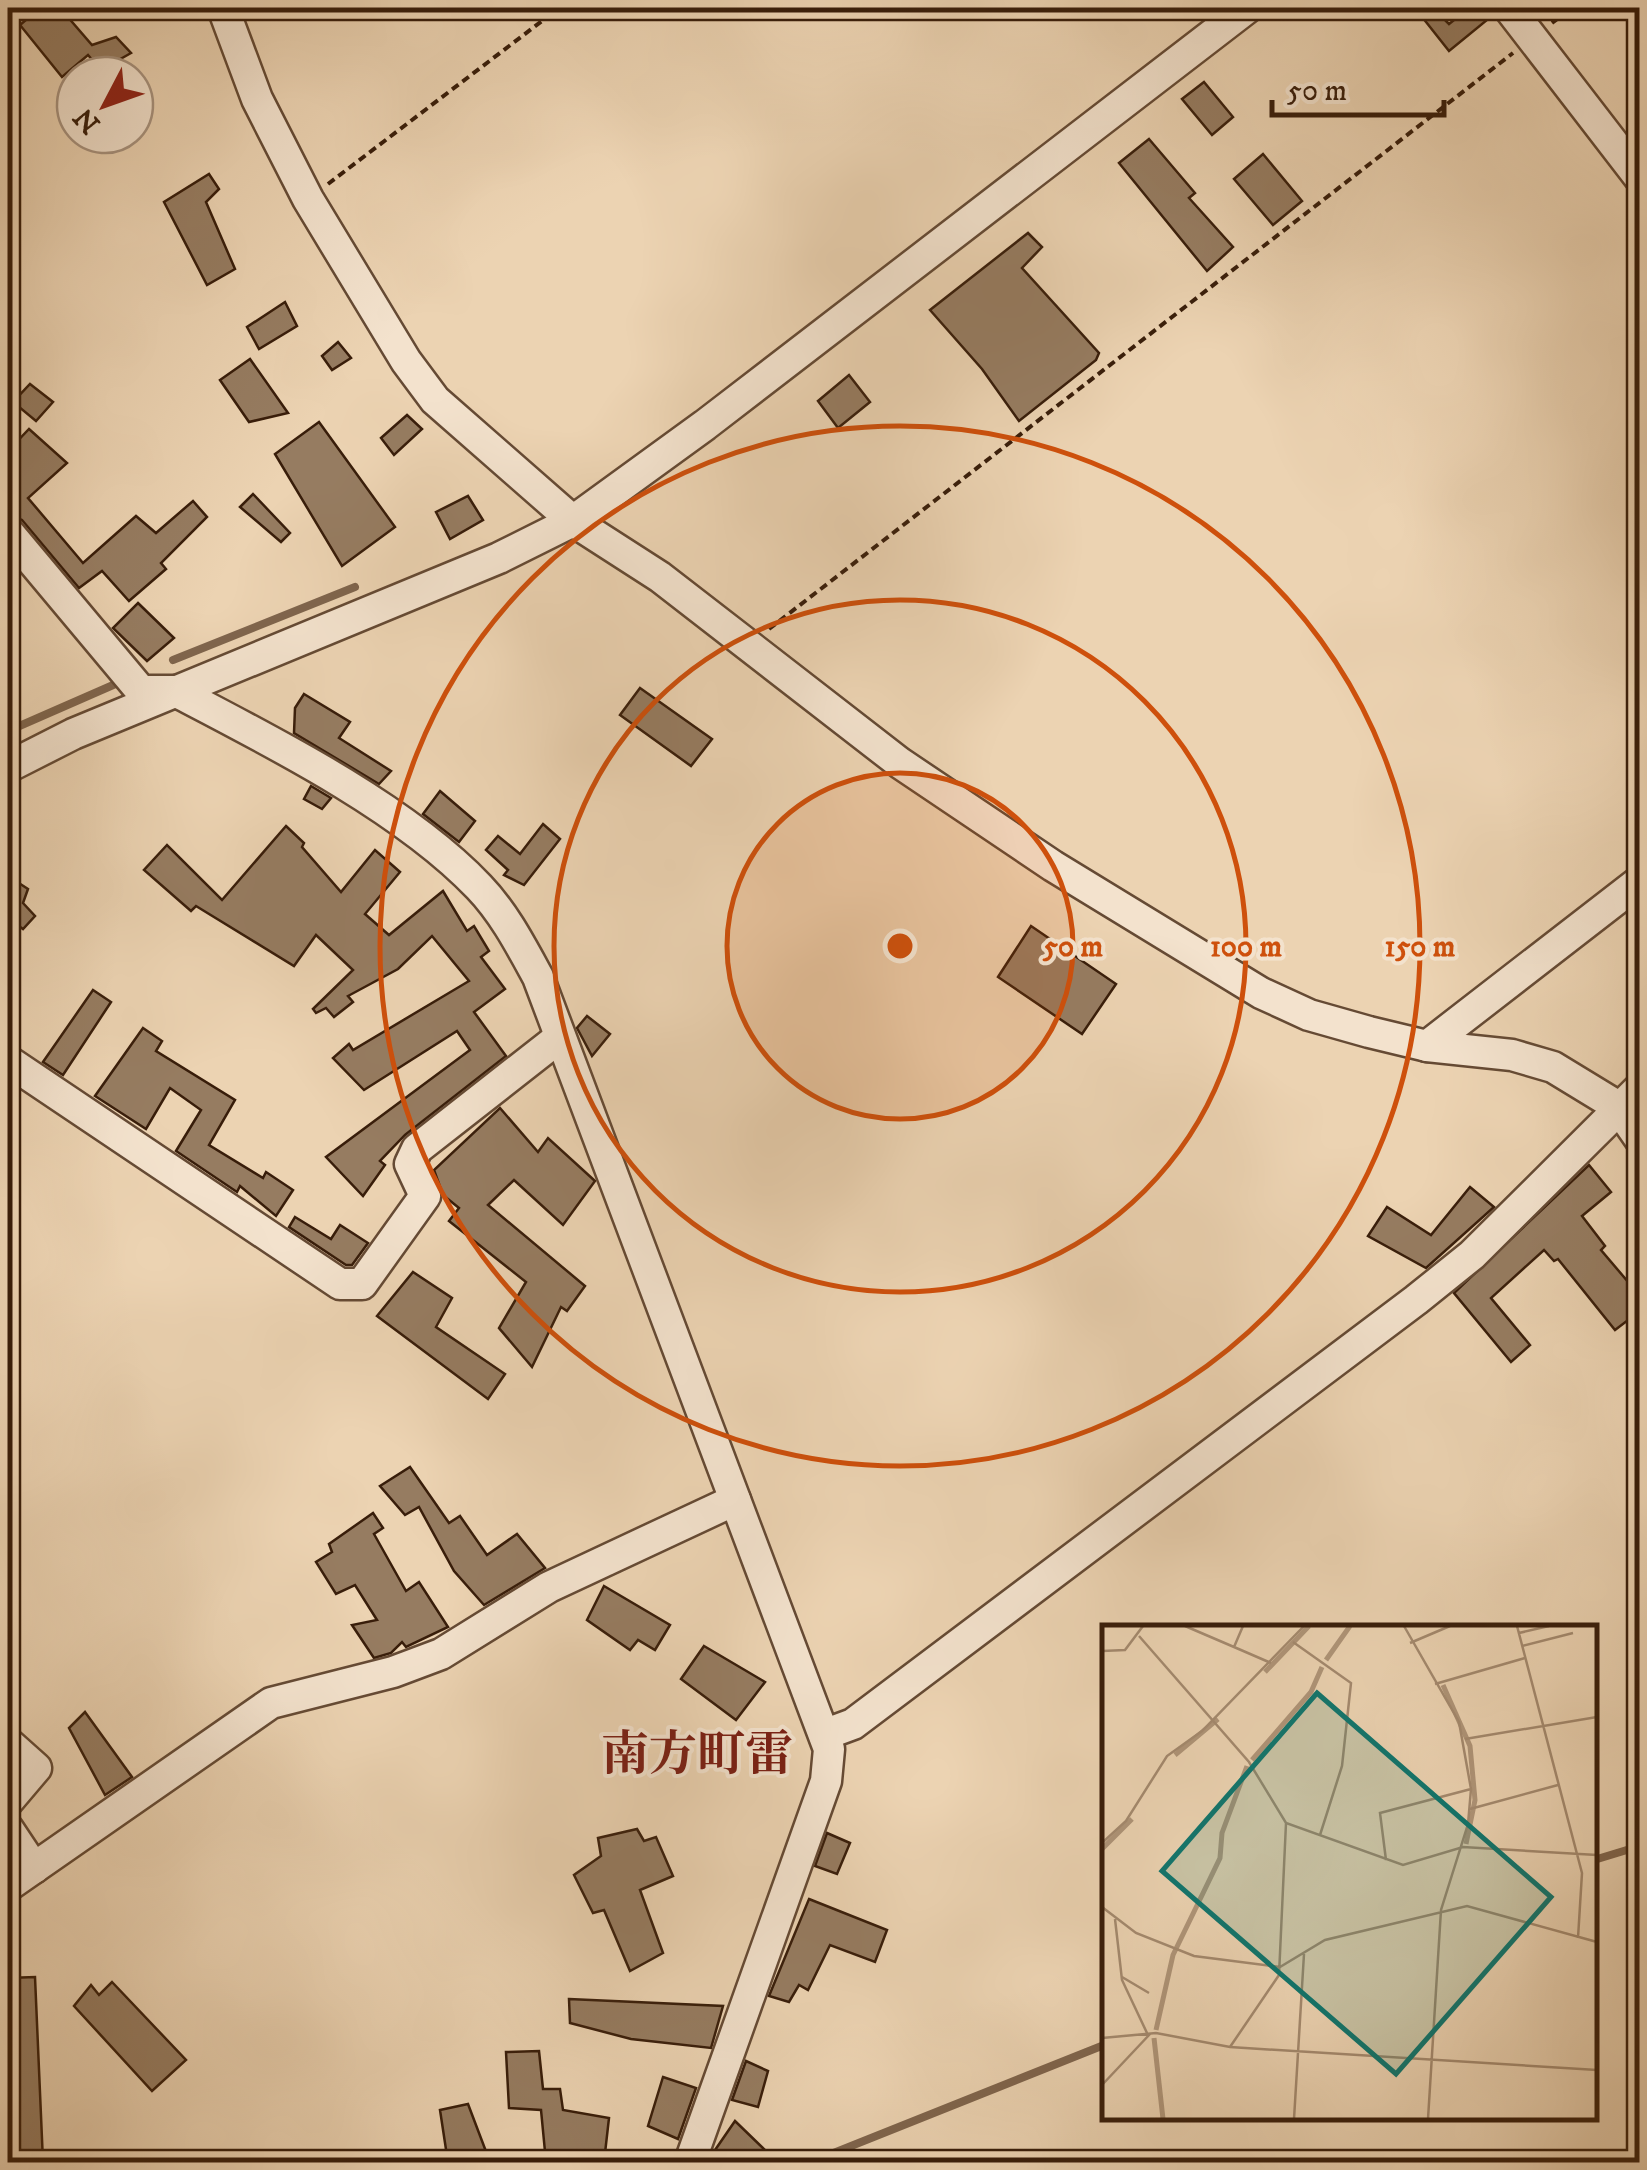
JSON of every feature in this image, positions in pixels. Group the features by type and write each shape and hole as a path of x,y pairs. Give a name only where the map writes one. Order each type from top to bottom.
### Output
{"street":[{"path":"223,8 257,99 354,281 435,400 572,521 660,577 900,762 1053,866 1261,993 1309,1015 1427,1046 1512,1055 1554,1067 1628,1097"},
{"path":"8,766 175,691 500,558 572,521 705,425 1246,8"},
{"path":"1508,8 1640,178"},
{"path":"8,532 141,691 175,691 400,821 478,886 510,926 538,977 826,1734 830,1762 690,2162"},
{"path":"1427,1046 1640,881"},
{"path":"8,1061 340,1284 362,1284 426,1196 410,1164 417,1149 560,1037"},
{"path":"1628,1097 1640,1138"},
{"path":"826,1734 853,1724 1416,1300 1472,1254 1628,1097"},
{"path":"8,1886 271,1703 393,1672 441,1654 549,1588 735,1500"},
{"path":"8,1742 36,1768 8,1801"},
{"path":"8,1829 34,1868"}],"path":[{"path":"308,199 559,8"},
{"path":"746,647 1532,38"}],"building":[{"path":"40,8 60,8 92,45 116,37 131,53 55,55 55,68 20,25"},
{"path":"1415,8 1433,8 1449,24 1469,8 1475,8 1487,20 1449,51"},
{"path":"1204,82 1233,117 1212,135 1182,99"},
{"path":"1149,139 1195,193 1189,198 1233,247 1207,271 1119,163"},
{"path":"1263,154 1302,201 1273,225 1234,179"},
{"path":"209,174 219,189 206,202 235,269 207,285 164,202"},
{"path":"1028,233 1042,247 1022,268 1099,353 1096,360 1019,421 982,369 930,310"},
{"path":"285,302 297,326 259,349 247,327"},
{"path":"338,342 351,358 332,370 322,356"},
{"path":"250,359 288,413 249,422 220,380"},
{"path":"849,375 870,402 838,428 818,401"},
{"path":"30,384 53,402 36,421 13,402"},
{"path":"407,415 422,429 394,455 381,438"},
{"path":"319,422 395,527 342,566 275,454"},
{"path":"29,429 67,463 28,498 83,563 136,516 156,533 193,501 207,517 161,563 166,569 129,601 102,571 79,588 22,520 8,514 8,474 11,479 18,473 8,451"},
{"path":"253,494 290,533 281,542 240,507"},
{"path":"468,496 483,520 450,539 436,512"},
{"path":"138,603 174,638 147,661 113,628"},
{"path":"640,688 712,739 691,766 620,715"},
{"path":"304,694 350,722 339,738 391,771 379,784 294,733 295,708"},
{"path":"311,786 331,798 322,809 304,799"},
{"path":"440,791 475,821 459,842 423,814"},
{"path":"543,824 560,839 524,885 504,875 508,870 486,850 498,836 520,854"},
{"path":"286,826 341,892 375,850 400,872 365,914 389,935 443,891 467,931 474,926 489,951 481,957 505,989 474,1012 506,1056 405,1135 380,1161 385,1165 363,1196 326,1157 470,1050 457,1031 364,1090 333,1058 349,1044 353,1050 469,981 432,936 398,969 348,996 353,1002 334,1017 326,1008 316,1013 313,1009 353,970 316,935 294,966 196,906 191,911 144,870 167,845 222,900"},
{"path":"8,876 28,889 23,903 35,916 23,929 16,924 10,939"},
{"path":"1031,926 1116,984 1082,1034 998,977"},
{"path":"93,990 111,1002 63,1075 43,1062"},
{"path":"587,1016 610,1034 592,1056 577,1028"},
{"path":"143,1028 162,1041 156,1051 235,1100 209,1145 263,1178 266,1172 293,1190 276,1216 240,1186 237,1192 176,1151 201,1110 170,1088 146,1129 95,1096"},
{"path":"500,1108 538,1152 548,1138 595,1181 563,1225 514,1180 488,1205 585,1286 567,1311 561,1307 532,1367 499,1328 526,1282 449,1221 459,1208 443,1195 434,1170"},
{"path":"1589,1165 1611,1192 1582,1216 1605,1246 1601,1250 1640,1296 1640,1311 1615,1330 1558,1259 1554,1261 1544,1250 1491,1298 1530,1345 1511,1362 1454,1293"},
{"path":"1470,1187 1494,1207 1426,1268 1368,1236 1387,1207 1431,1235"},
{"path":"295,1217 331,1239 340,1225 368,1243 352,1265 346,1265 289,1227"},
{"path":"413,1272 452,1298 436,1327 505,1374 488,1399 377,1316"},
{"path":"410,1467 449,1523 460,1516 487,1555 517,1534 545,1568 484,1605 454,1571 419,1507 405,1515 380,1486"},
{"path":"373,1513 383,1528 374,1534 406,1591 419,1582 448,1627 406,1647 402,1642 391,1653 374,1658 352,1625 377,1620 355,1585 336,1594 316,1562 332,1552 329,1544"},
{"path":"604,1586 670,1625 655,1650 638,1640 630,1650 587,1620"},
{"path":"704,1646 765,1682 736,1720 681,1679"},
{"path":"85,1712 132,1777 105,1795 69,1728"},
{"path":"637,1829 644,1841 656,1837 673,1876 640,1890 663,1953 630,1971 604,1910 593,1913 574,1875 601,1856 598,1838"},
{"path":"827,1833 850,1843 837,1874 815,1866"},
{"path":"809,1899 887,1930 875,1962 830,1945 808,1990 799,1985 789,2002 769,1996"},
{"path":"35,1977 43,2162 13,2162 8,1978"},
{"path":"112,1982 186,2060 152,2091 74,2006 91,1985 99,1995"},
{"path":"569,1999 723,2006 711,2048 631,2039 570,2023"},
{"path":"539,2051 543,2089 560,2089 563,2110 609,2118 604,2162 546,2162 541,2110 509,2108 506,2052"},
{"path":"746,2061 768,2071 758,2107 732,2100"},
{"path":"663,2077 696,2088 678,2139 648,2126"},
{"path":"468,2104 490,2162 461,2162 460,2156 447,2156 440,2110"},
{"path":"735,2121 764,2149 753,2162 736,2162 713,2153"}],"waterway":[{"path":"173,660 355,587"},
{"path":"8,731 120,682"},
{"path":"1597,1859 1640,1846"},
{"path":"811,2162 1102,2046"}],"district":[{"name":"南方町雷","path":"697,1753"}]}
